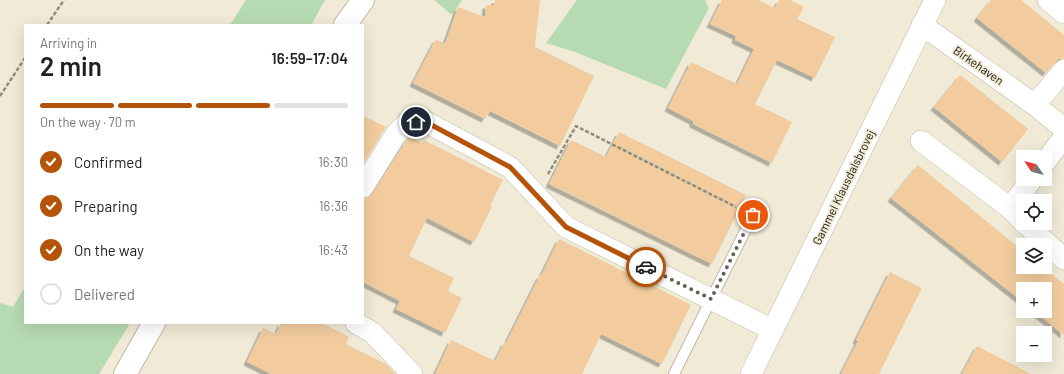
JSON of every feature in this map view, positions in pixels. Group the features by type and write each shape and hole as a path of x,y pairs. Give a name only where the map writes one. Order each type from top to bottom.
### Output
{"street":[{"path":"339,24 350,0"},
{"path":"347,24 363,0"},
{"name":"Gammel Klausdalsbrovej","path":"751,374 935,0"},
{"path":"1048,0 1064,13"},
{"name":"Birkehaven","path":"922,25 1036,105 1064,129"},
{"path":"1036,105 1064,70"},
{"path":"364,185 396,134 407,123 424,121 510,167 566,227 773,330"},
{"path":"1052,153 1064,137"},
{"path":"920,141 1016,214"},
{"path":"1033,230 1064,259"},
{"path":"125,374 153,324"},
{"path":"358,324 373,333 412,374"}],"lane":[{"path":"674,374 753,215"}],"path":[{"path":"48,24 64,0"},
{"path":"0,96 24,60"},
{"path":"536,195 576,126 753,215"}],"green space":[{"path":"246,0 325,0 312,24 231,24"},
{"path":"434,0 462,0 452,15"},
{"path":"577,0 705,0 709,8 666,89 575,52 546,43"},
{"path":"24,289 24,324 129,324 99,374 0,374 0,303 13,307"}],"building":[{"path":"495,0 540,0 535,47 594,76 560,146 490,111 485,119 413,83 436,39 445,44 458,7 485,17 486,5 494,5"},
{"path":"722,0 758,0 775,8 779,0 790,0 804,7 797,19 835,37 815,78 777,60 755,104 792,122 772,163 693,124 693,121 668,108 691,62 737,84 754,49 735,40 736,36 710,24"},
{"path":"991,0 1021,0 1064,35 1064,58 1055,62 1046,73 977,18"},
{"path":"960,75 1028,129 1002,162 934,107"},
{"path":"364,116 386,127 364,162"},
{"path":"619,132 746,195 712,264 549,184 571,140 606,157"},
{"path":"410,137 422,143 424,140 503,180 490,206 492,207 474,242 427,218 409,256 454,278 448,291 462,298 445,333 396,309 400,301 364,283 364,199 369,197 373,193 405,142"},
{"path":"918,165 1016,245 1016,274 1052,274 1064,284 1064,335 1043,318 1052,318 1052,282 1016,282 1016,296 891,198"},
{"path":"559,239 691,305 662,364 601,334 582,374 435,374 451,340 495,361 505,342 506,343"},
{"path":"890,272 922,288 879,374 841,374 858,341 856,340"},
{"path":"281,324 324,324 349,337 346,344 386,364 395,374 271,374 247,362 263,328 276,334"},
{"path":"977,346 1031,374 962,374"}],"way so far":[{"path":"646,267 711,299 753,215"}],"route":[{"path":"416,122 424,121 510,167 566,227 646,267"}]}
